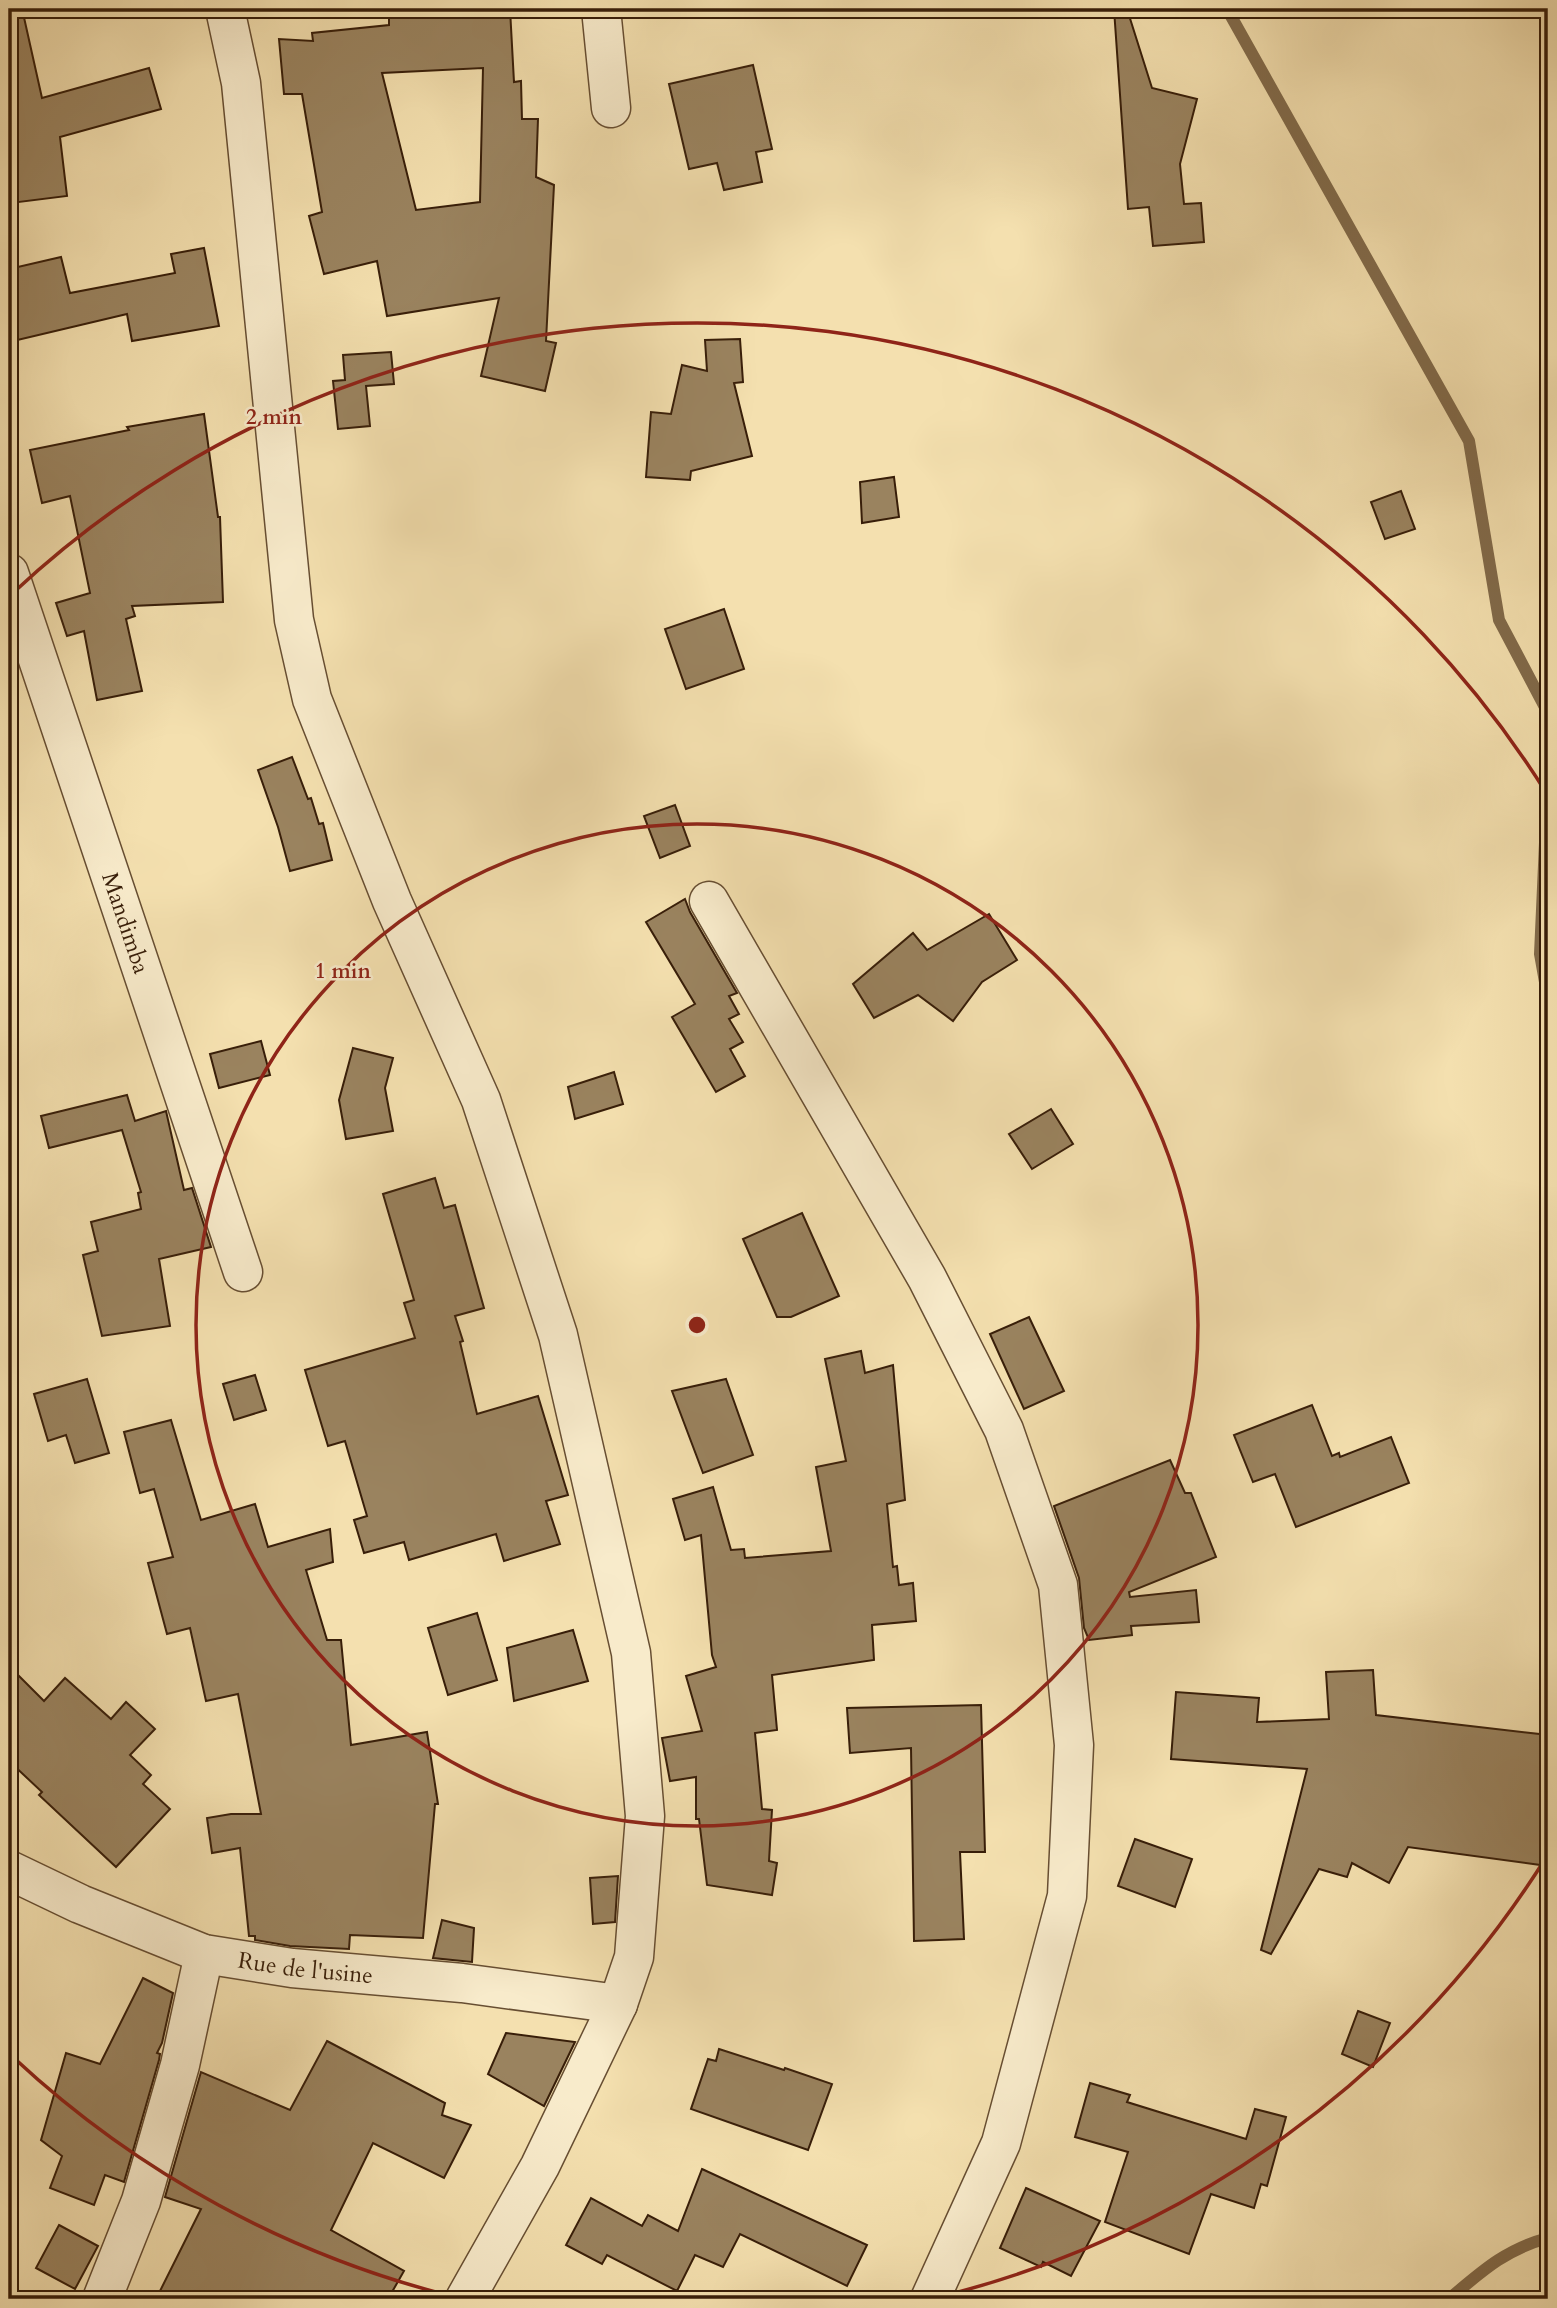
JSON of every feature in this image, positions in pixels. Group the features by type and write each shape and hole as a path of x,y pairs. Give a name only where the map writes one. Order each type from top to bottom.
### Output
{"street":[{"path":"225,9 240,82 294,620 312,699 392,901 481,1100 558,1335 631,1653 645,1816 634,1957 618,2004 540,2166 465,2299"},
{"path":"601,9 611,108"},
{"name":"Mandimba","path":"9,573 243,1272"},
{"path":"709,901 939,1301 1004,1430 1058,1585 1074,1745 1067,1896 1001,2143 930,2299"},
{"name":"Rue de l'usine","path":"9,1870 80,1904 204,1954 292,1968 462,1983 618,2004"},
{"path":"102,2299 144,2189 180,2064 204,1954"}],"building":[{"path":"510,9 514,82 521,81 522,119 538,119 536,177 554,185 546,341 556,343 545,391 481,376 499,298 387,316 377,261 324,274 309,216 322,212 302,94 284,94 279,39 313,41 312,33 389,25 389,16","holes":["483,68 480,202 416,210 382,73"]},
{"path":"1114,9 1127,9 1152,88 1197,99 1180,164 1184,204 1201,203 1204,242 1153,246 1149,207 1128,209"},
{"path":"23,13 42,98 149,68 161,109 60,137 67,196 11,203 9,14"},
{"path":"753,65 772,149 756,152 762,182 724,190 717,163 689,169 669,84"},
{"path":"204,248 219,326 132,341 127,314 9,342 9,269 61,257 70,293 175,273 171,254"},
{"path":"740,339 743,382 734,383 752,456 691,471 690,480 646,477 651,412 671,414 682,365 707,371 705,340"},
{"path":"391,352 394,384 366,386 370,426 338,429 333,381 345,380 343,355"},
{"path":"204,414 220,517 223,602 132,606 135,616 126,619 142,691 97,700 84,631 67,636 56,603 90,593 70,496 42,503 30,450 129,430 127,427"},
{"path":"894,477 899,517 862,523 860,482"},
{"path":"1401,491 1415,529 1385,539 1371,502"},
{"path":"724,609 744,669 686,689 665,629"},
{"path":"292,757 308,799 311,798 319,824 323,823 332,860 290,871 258,770"},
{"path":"675,805 690,846 660,858 644,816"},
{"path":"685,899 737,993 729,996 739,1014 729,1019 743,1042 730,1049 745,1076 716,1092 672,1017 695,1004 646,922"},
{"path":"989,914 1017,960 982,982 953,1021 918,995 874,1018 853,984 913,933 927,950"},
{"path":"261,1041 270,1075 219,1088 210,1054"},
{"path":"353,1048 393,1058 385,1088 393,1131 346,1139 339,1100"},
{"path":"614,1072 623,1104 575,1119 568,1087"},
{"path":"127,1095 135,1121 166,1111 184,1190 192,1188 211,1247 159,1259 170,1326 102,1336 83,1255 98,1251 91,1222 141,1209 138,1193 141,1192 122,1130 49,1148 41,1116"},
{"path":"1051,1109 1073,1144 1032,1169 1009,1134"},
{"path":"435,1178 444,1208 455,1205 484,1308 455,1316 463,1341 460,1342 477,1414 538,1396 568,1495 546,1501 560,1544 504,1561 496,1534 409,1560 404,1542 364,1553 354,1520 367,1516 345,1441 328,1446 305,1370 415,1338 404,1303 414,1300 383,1194"},
{"path":"802,1213 839,1296 791,1317 777,1317 743,1239"},
{"path":"1029,1317 1064,1391 1024,1409 990,1334"},
{"path":"861,1351 865,1373 893,1365 905,1500 887,1504 893,1567 897,1566 899,1585 913,1583 916,1621 872,1625 874,1660 772,1675 777,1730 755,1733 762,1809 772,1810 769,1861 777,1863 772,1895 707,1885 699,1819 696,1819 696,1777 670,1781 662,1738 702,1731 686,1676 716,1667 712,1655 701,1535 685,1540 673,1499 713,1487 731,1550 744,1549 745,1558 831,1551 816,1467 846,1461 825,1359"},
{"path":"255,1375 266,1410 234,1420 223,1384"},
{"path":"87,1379 109,1453 75,1463 66,1435 48,1441 34,1394"},
{"path":"726,1379 753,1455 703,1473 672,1391"},
{"path":"1312,1405 1332,1456 1339,1453 1340,1457 1391,1437 1409,1483 1296,1527 1275,1474 1253,1482 1234,1435"},
{"path":"171,1420 201,1520 255,1504 268,1547 330,1529 333,1562 306,1570 327,1640 341,1640 351,1745 427,1732 438,1804 435,1804 423,1938 350,1935 349,1949 290,1946 255,1940 255,1936 249,1936 240,1848 212,1853 207,1818 231,1814 261,1814 238,1694 206,1701 190,1628 167,1634 148,1563 173,1557 154,1489 140,1493 124,1432"},
{"path":"1170,1460 1185,1493 1191,1493 1216,1557 1129,1592 1130,1597 1196,1590 1199,1622 1131,1626 1132,1635 1089,1640 1084,1628 1079,1578 1054,1506"},
{"path":"477,1613 497,1680 448,1695 428,1628"},
{"path":"573,1630 588,1681 514,1701 507,1648"},
{"path":"9,1666 44,1701 65,1678 111,1719 126,1702 155,1729 130,1755 151,1775 143,1784 170,1809 116,1867 39,1795 42,1792 9,1761"},
{"path":"1373,1670 1376,1715 1548,1735 1548,1866 1408,1847 1389,1883 1352,1863 1347,1877 1319,1869 1271,1954 1261,1950 1307,1769 1171,1759 1176,1692 1259,1698 1257,1722 1329,1719 1326,1672"},
{"path":"981,1705 985,1852 960,1852 964,1939 914,1941 911,1748 850,1753 847,1708"},
{"path":"1135,1839 1192,1859 1175,1907 1118,1886"},
{"path":"618,1876 615,1922 593,1924 590,1878"},
{"path":"442,1920 474,1928 472,1962 433,1958"},
{"path":"143,1978 173,1993 162,2043 157,2053 160,2054 159,2060 124,2182 105,2175 94,2205 50,2188 62,2156 41,2140 66,2053 100,2064"},
{"path":"1358,2011 1390,2023 1373,2067 1342,2054"},
{"path":"506,2033 575,2042 544,2106 488,2074"},
{"path":"327,2041 445,2103 442,2115 471,2125 444,2178 373,2143 331,2230 404,2271 388,2299 156,2299 201,2209 165,2197 201,2072 290,2110"},
{"path":"719,2049 832,2084 808,2150 691,2109 708,2059 716,2061"},
{"path":"1090,2083 1130,2095 1127,2102 1246,2139 1255,2109 1286,2117 1267,2186 1261,2184 1254,2208 1211,2194 1189,2254 1105,2222 1128,2152 1075,2137"},
{"path":"702,2169 867,2245 847,2286 740,2234 723,2267 695,2255 677,2291 607,2255 602,2264 566,2245 591,2198 642,2226 648,2215 678,2231"},
{"path":"1026,2188 1100,2221 1071,2276 1043,2262 1041,2267 1000,2248"},
{"path":"59,2225 98,2246 75,2289 36,2268"}],"waterway":[{"path":"1227,9 1469,441 1499,620 1548,713"},
{"path":"1548,776 1540,954 1548,999"},
{"path":"1449,2299 1507,2255 1548,2238"}]}
